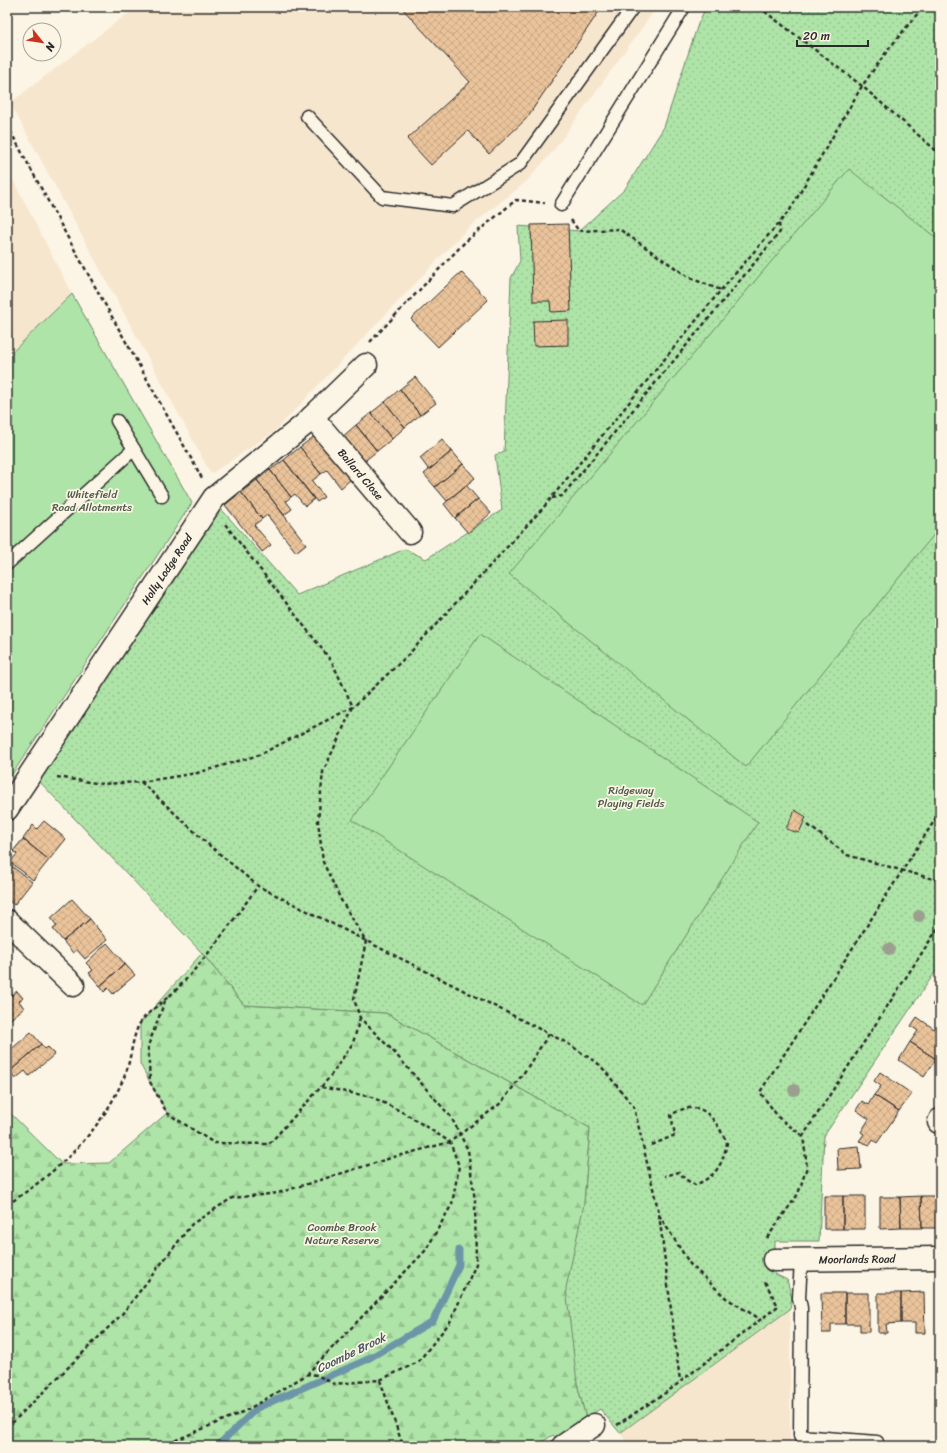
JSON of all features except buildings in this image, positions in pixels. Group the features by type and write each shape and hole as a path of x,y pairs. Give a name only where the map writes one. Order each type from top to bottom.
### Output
{"street":[{"name":"Holly Lodge Road","path":"7,809 214,498 312,417 366,365"},
{"name":"Ballard Close","path":"312,417 410,532"},
{"path":"7,921 73,985"},
{"name":"Moorlands Road","path":"770,1251 801,1259 940,1258"},
{"path":"563,1446 594,1425"}],"lane":[{"path":"307,116 382,197 453,206 520,164 633,7"},
{"path":"561,205 684,7"},
{"path":"117,421 162,496"},
{"path":"7,564 134,449"},
{"path":"801,1259 799,1298 801,1308 800,1436 877,1442"}],"path":[{"path":"759,7 862,86 940,154"},
{"path":"764,10 770,7"},
{"path":"31,772 102,784 141,782 197,773 258,755 353,707 407,656 481,578 552,498 721,290 790,210 862,86 887,51 923,7"},
{"path":"7,125 68,238 214,498 219,516 332,662 353,707 323,772 318,821 323,862 341,900 366,941 354,999 360,1018 423,1084 450,1117 468,1150 475,1201 476,1264 450,1322 418,1362 380,1380 334,1384 317,1375 308,1374"},
{"path":"366,365 359,354 465,242 516,200 561,205 579,231 618,229 690,278 721,290"},
{"path":"552,498 562,496 635,408 780,232 779,223"},
{"path":"141,782 209,845 258,886 567,1043 600,1065 634,1107 659,1214 680,1381"},
{"path":"803,1136 779,1118 760,1092 940,812"},
{"path":"808,826 847,855 940,881"},
{"path":"7,1205 43,1181 88,1138 113,1102 126,1074 140,1023 165,1001 204,959 258,886"},
{"path":"770,1251 768,1235 786,1213 798,1194 808,1167 803,1136 940,925"},
{"path":"165,1001 148,1046 150,1082 167,1112 214,1144 269,1144 329,1078 353,1043 360,1018"},
{"path":"7,1428 122,1314 146,1281 192,1224 232,1198 278,1193 394,1157 450,1142 501,1103 523,1074 549,1034"},
{"path":"162,1446 245,1411 308,1374 426,1250 452,1204 459,1166 450,1142 406,1114 372,1097 320,1087"},
{"path":"652,1145 675,1135 671,1115 681,1108 701,1108 717,1121 727,1143 722,1162 709,1180 695,1185 685,1179 679,1172 665,1176"},
{"path":"659,1214 690,1264 726,1298 760,1319"},
{"path":"764,1280 778,1306"},
{"path":"594,1425 619,1425 680,1381 785,1300 799,1298"},
{"path":"380,1380 403,1446"}],"shaded area":[{"path":"136,7 657,7 554,150 526,182 466,230 275,431 211,474 10,103"},
{"path":"7,168 72,294 7,357"},
{"path":"790,1309 790,1446 629,1446 620,1433"}],"green space":[{"name":"Ridgeway Playing Fields","path":"706,7 940,7 940,965 824,1136 819,1241 775,1241 775,1274 787,1280 792,1298 790,1309 620,1433 600,1409 586,1418 577,1383 566,1288 584,1204 590,1128 386,1013 244,1005 202,953 39,781 215,502 297,595 405,549 426,559 502,510 495,455 504,452 511,278 520,261 518,226 579,231 625,189 664,127 698,24"},
{"path":"849,169 940,241 940,527 746,767 509,574"},
{"name":"Whitefield Road Allotments","path":"72,294 192,503 7,782 7,357"},
{"path":"480,634 758,822 642,1005 352,820"},
{"name":"Coombe Brook Nature Reserve","path":"202,953 244,1005 386,1013 590,1128 584,1204 577,1383 586,1418 557,1439 553,1435 536,1446 7,1446 7,1110 62,1164 109,1163 167,1113 140,1064 140,1023"}],"waterway":[{"name":"Coombe Brook","path":"217,1446 257,1408 366,1360 433,1321 459,1265 459,1250"}]}
